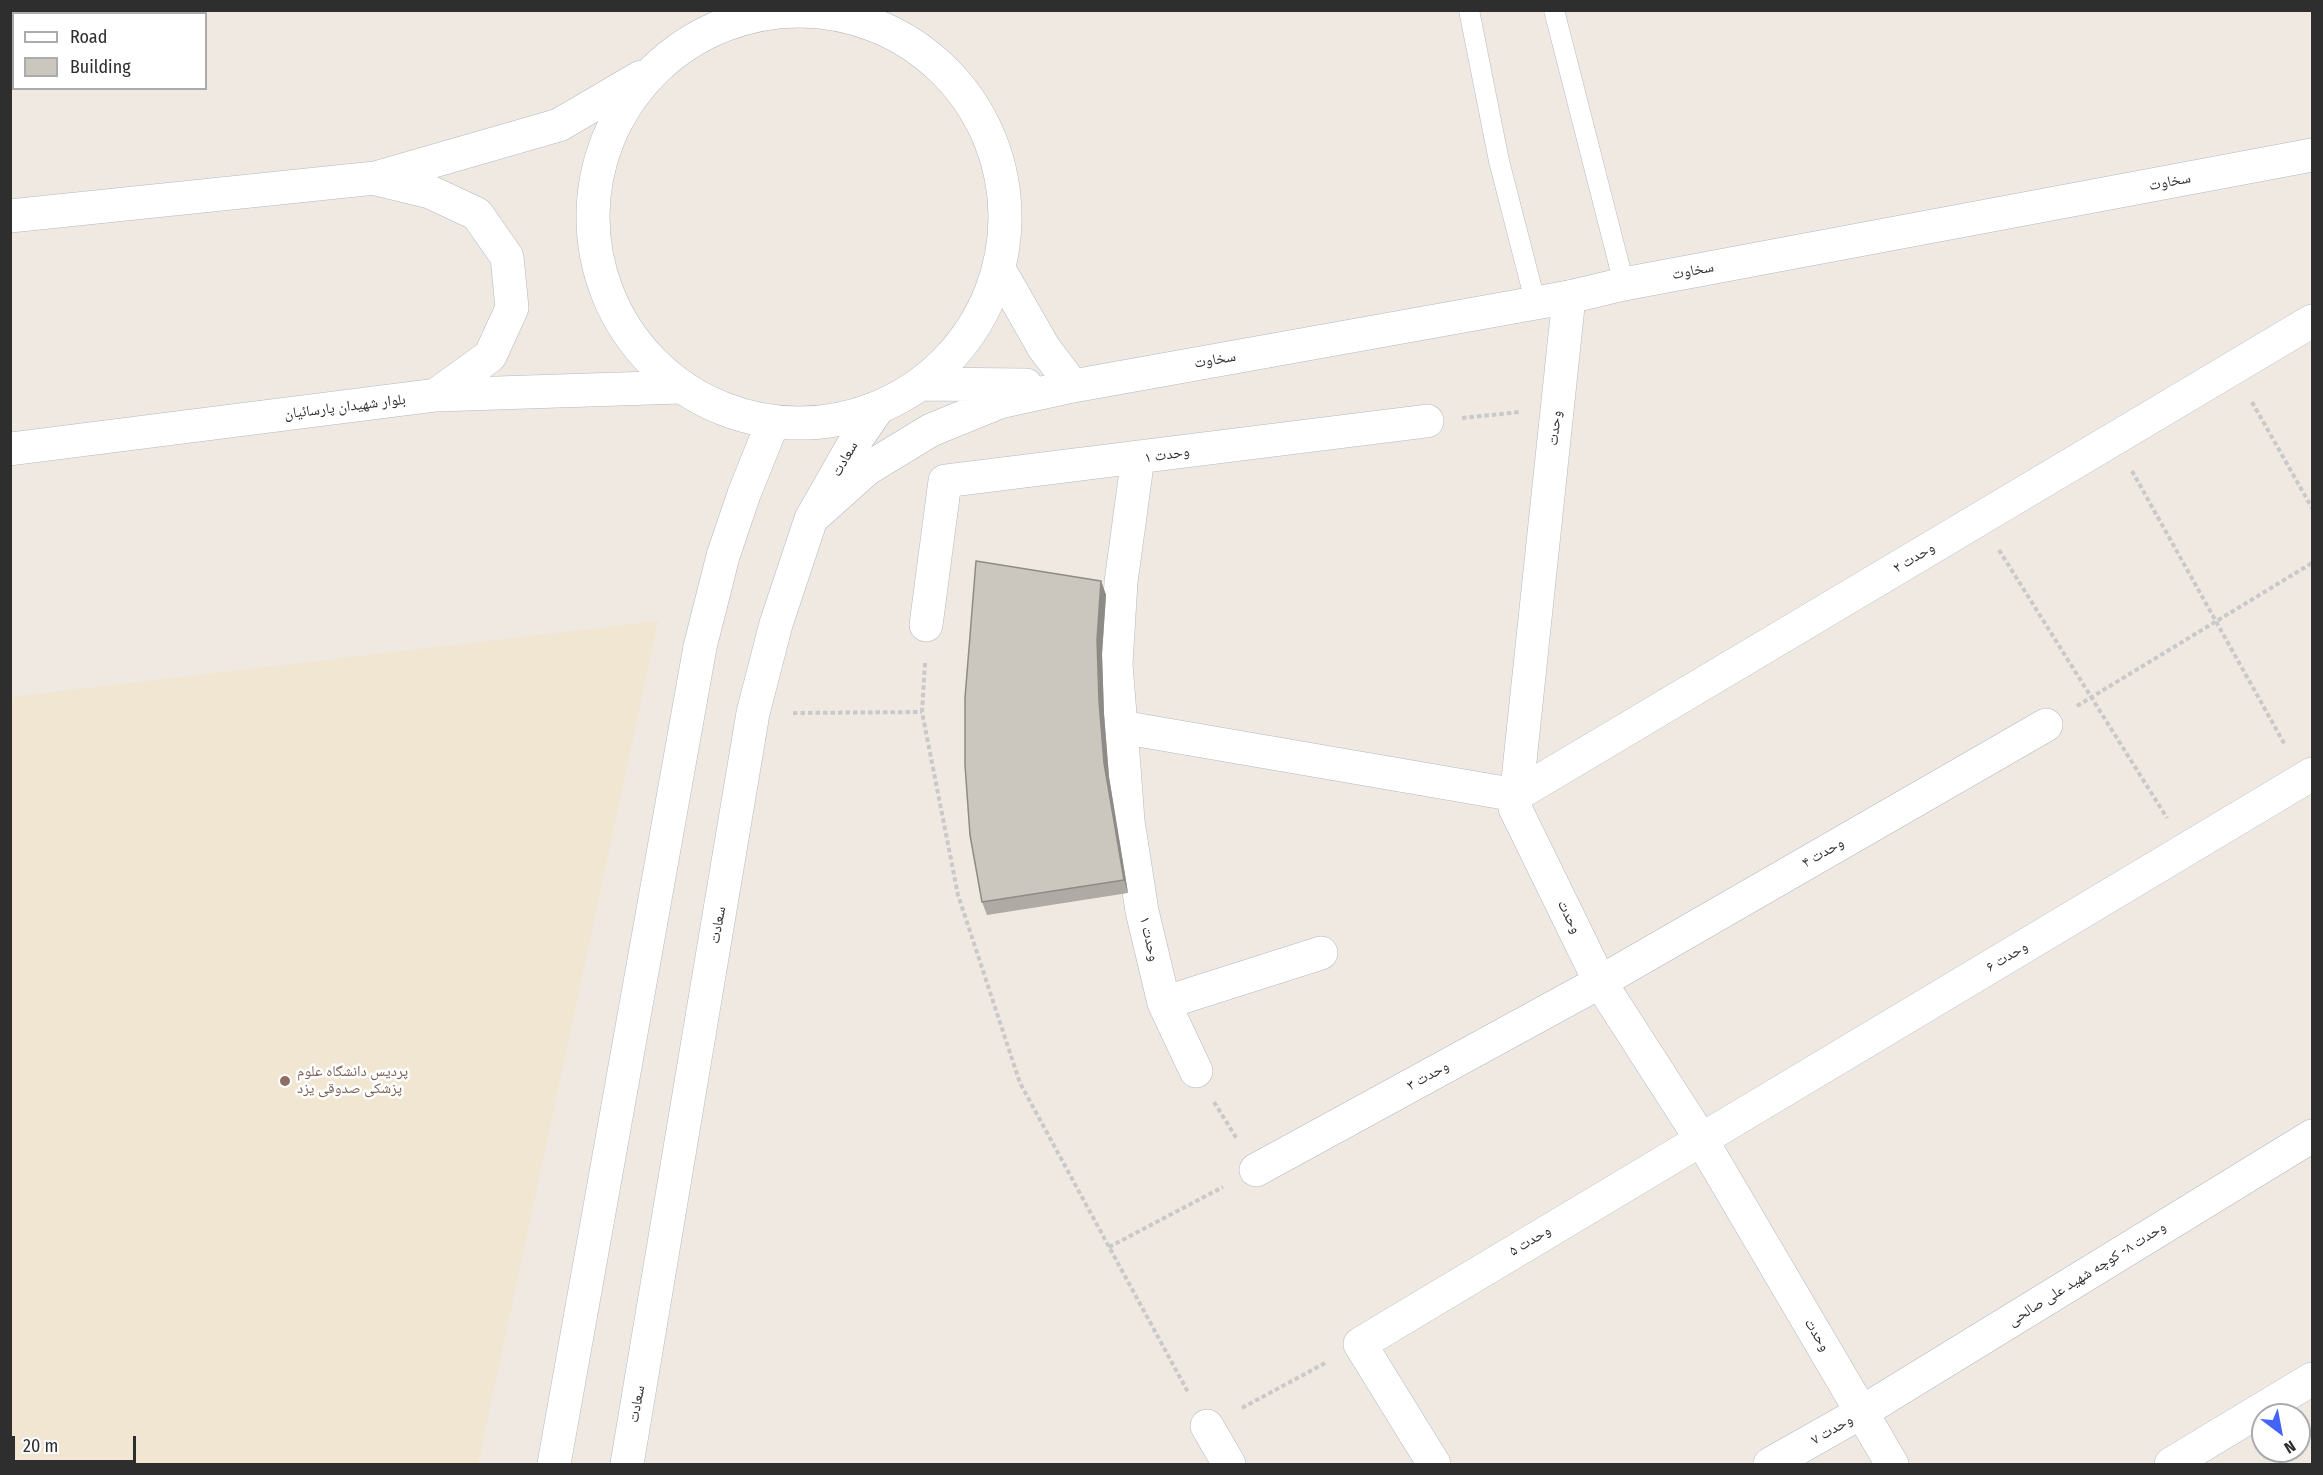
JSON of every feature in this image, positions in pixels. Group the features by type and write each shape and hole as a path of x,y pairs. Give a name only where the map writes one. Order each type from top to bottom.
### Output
{"street":[{"path":"10,216 375,178 559,125 655,69 711,31 775,12 843,15 906,39 957,82 993,139 1007,204 1000,271 970,334 922,384 878,408 826,422 773,422 724,410 681,387 642,352 613,309 597,260 593,208 602,157 623,110 655,69"},
{"name":"سخاوت","path":"1072,386 1569,297 1624,284 2313,155"},
{"path":"375,178 430,192 477,214 507,257 512,308 490,356 436,395"},
{"path":"1000,271 1044,348 1072,386"},
{"name":"وحدت","path":"1569,297 1515,808 1600,982 1701,1139 1892,1464"},
{"name":"وحدت ۲","path":"1516,795 2313,321"},
{"path":"922,384 1072,386"},
{"path":"811,519 867,469 931,430 1000,402 1072,386"},
{"name":"بلوار شهیدان پارسائیان","path":"10,448 436,395 681,387"},
{"name":"سعادت","path":"627,1464 753,713 776,624 811,519 856,440 878,408"},
{"name":"وحدت ۱","path":"1196,1071 1164,1003 1142,911 1131,843 1116,664 1120,605 1138,457 1427,421"},
{"path":"554,1464 700,647 723,556 744,494 773,422"},
{"path":"926,625 945,481 1138,457"},
{"name":"وحدت ۴","path":"1600,982 2046,725"},
{"path":"1121,727 1516,795"},
{"name":"وحدت ۶","path":"1701,1139 2186,850 2310,782"},
{"path":"1164,1003 1321,953"},
{"name":"وحدت ۳","path":"1256,1170 1600,982"},
{"name":"وحدت ۸- کوچه شهید علی صالحی","path":"1862,1412 2313,1136"},
{"name":"وحدت ۵","path":"1360,1344 1701,1139"},
{"path":"1360,1344 1434,1464"},
{"path":"2171,1464 2313,1379"},
{"name":"وحدت ۷","path":"1770,1464 1862,1412"},
{"path":"1207,1426 1229,1464"}],"lane":[{"path":"1469,10 1499,161 1535,302"},
{"path":"1554,10 1624,284"}],"path":[{"path":"2232,369 2313,508"},
{"path":"1427,421 1557,408"},
{"path":"2114,439 2216,622 2310,782"},
{"path":"1980,519 2186,850"},
{"path":"2046,725 2313,563"},
{"path":"926,625 922,712 958,895 1020,1083 1207,1426 1360,1344"},
{"path":"753,713 922,712"},
{"path":"1110,1247 1256,1170 1196,1071"}],"shaded area":[{"name":"پردیس دانشگاه علوم پزشکی صدوقی یزد","path":"658,621 478,1464 11,1464 11,697"}],"building":[{"path":"976,561 1101,581 1097,640 1099,701 1104,763 1124,880 982,902 970,835 965,765 965,698"}],"place":[{"name":"پردیس دانشگاه علوم پزشکی صدوقی یزد","path":"285,1081"}]}
